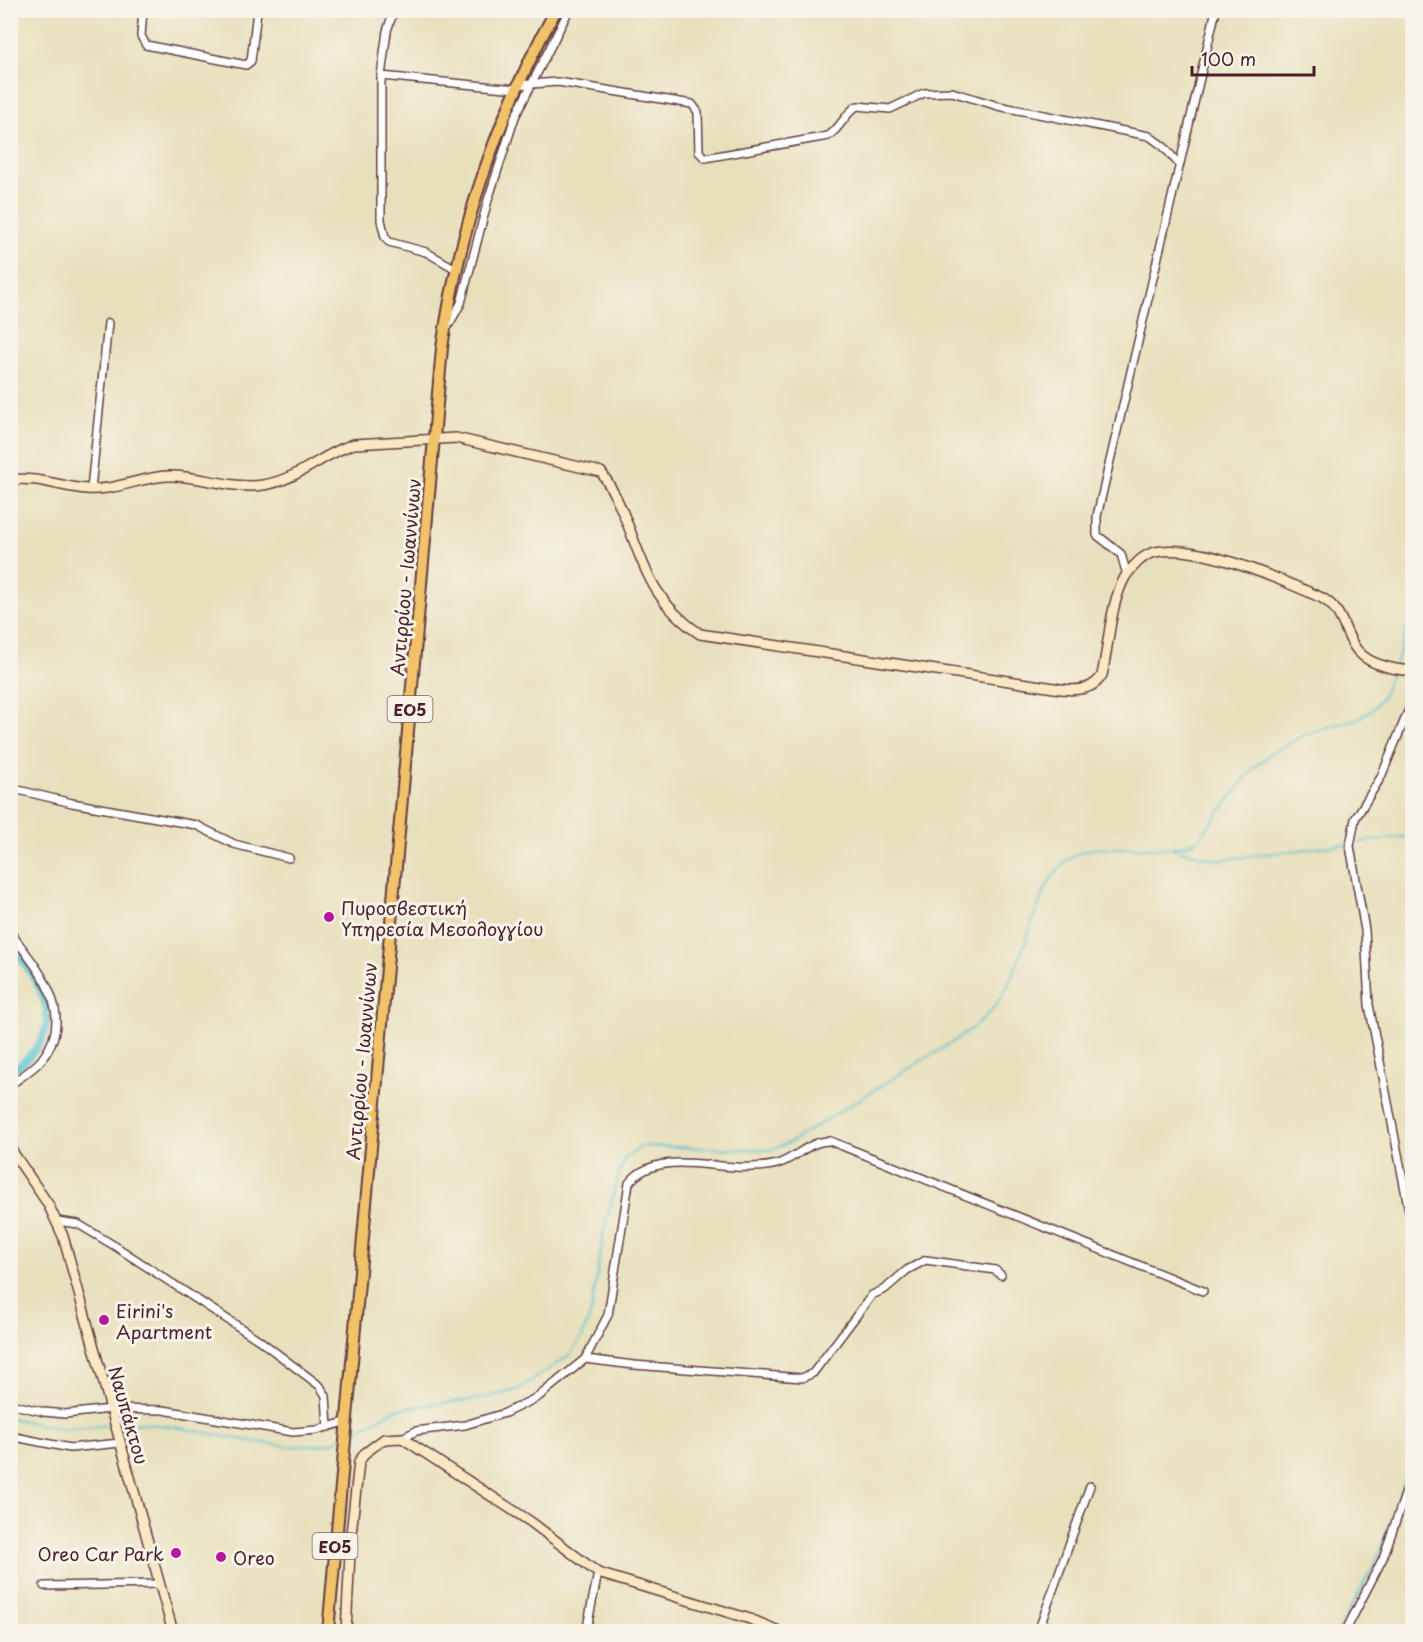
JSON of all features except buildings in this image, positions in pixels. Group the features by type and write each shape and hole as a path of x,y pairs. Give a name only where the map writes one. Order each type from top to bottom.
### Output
{"main road":[{"name":"Αντιρρίου - Ιωαννίνων","path":"328,1632 341,1457 444,333 456,269 487,164 517,87 556,10"}],"street":[{"path":"143,10 141,36 146,45 246,65 251,61 257,11"},
{"path":"394,10 387,32 381,76 381,220 385,237 389,242 426,252 456,269"},
{"path":"444,333 461,303 505,144 515,117 569,10"},
{"path":"10,480 39,479 91,489 123,487 152,478 171,476 249,487 285,479 342,448 354,444 434,438 464,440 601,472 660,598 677,617 700,634 1061,689 1086,688 1097,682 1102,675 1115,613 1126,575 1121,554 1100,538 1095,527 1178,163 1216,10"},
{"path":"381,76 517,87 532,83 558,82 692,104 698,112 699,152 705,158 824,137 837,130 857,106 890,110 924,93 945,92 999,106 1145,135 1158,141 1178,163"},
{"path":"91,489 108,323"},
{"path":"1126,575 1148,555 1160,552 1190,552 1243,567 1329,602 1363,658 1387,667 1413,670"},
{"path":"1413,702 1381,777 1355,819 1350,846 1365,930 1369,1005 1374,1037 1413,1226"},
{"path":"10,788 72,803 155,815 196,825 234,844 289,858"},
{"path":"10,932 50,987 54,1003 55,1031 42,1060 10,1085"},
{"path":"346,1632 351,1534 359,1462 365,1453 384,1439 402,1438 416,1431 465,1425 506,1413 538,1397 585,1359 608,1315 618,1264 625,1199 629,1183 636,1174 646,1168 671,1164 768,1166 826,1141 1203,1291"},
{"name":"Ναυπάκτου","path":"10,1148 57,1221 173,1632"},
{"path":"57,1221 78,1224 115,1246 259,1340 318,1384 326,1396 328,1427"},
{"path":"585,1359 802,1378 813,1373 872,1295 885,1289 915,1264 931,1259 995,1270 1001,1275"},
{"path":"10,1404 55,1413 163,1410 293,1432 344,1424"},
{"path":"10,1436 70,1448 120,1443"},
{"path":"402,1438 531,1522 598,1573 750,1619 781,1632"},
{"path":"341,1457 359,1462"},
{"path":"1345,1632 1383,1558 1413,1475"},
{"path":"1038,1632 1090,1486"},
{"path":"586,1632 598,1573"},
{"path":"44,1586 159,1584"}],"waterway":[{"path":"1395,667 1412,613"},
{"path":"349,1434 397,1409 479,1399 517,1390 570,1355 582,1337 591,1313 604,1230 620,1170 626,1157 643,1146 770,1150 789,1143 952,1042 980,1022 1002,996 1013,975 1047,886 1058,869 1073,856 1100,848 1167,848 1198,840 1252,770 1270,754 1306,734 1359,718 1372,710 1382,697 1392,672"},
{"path":"1360,842 1412,836"},
{"path":"1170,848 1218,860 1347,844"},
{"path":"10,943 34,978 47,1010 47,1025 41,1041 29,1056 10,1072"},
{"path":"10,1418 61,1429 111,1425"},
{"path":"120,1424 173,1427 266,1444 295,1446 321,1445 342,1438"},
{"path":"1337,1632 1376,1562 1412,1460"}],"place":[{"name":"Πυροσβεστική Υπηρεσία Μεσολογγίου","path":"329,917"},
{"name":"Eirini's Apartment","path":"104,1320"},
{"name":"Oreo Car Park","path":"176,1553"},
{"name":"Oreo","path":"221,1557"}]}
